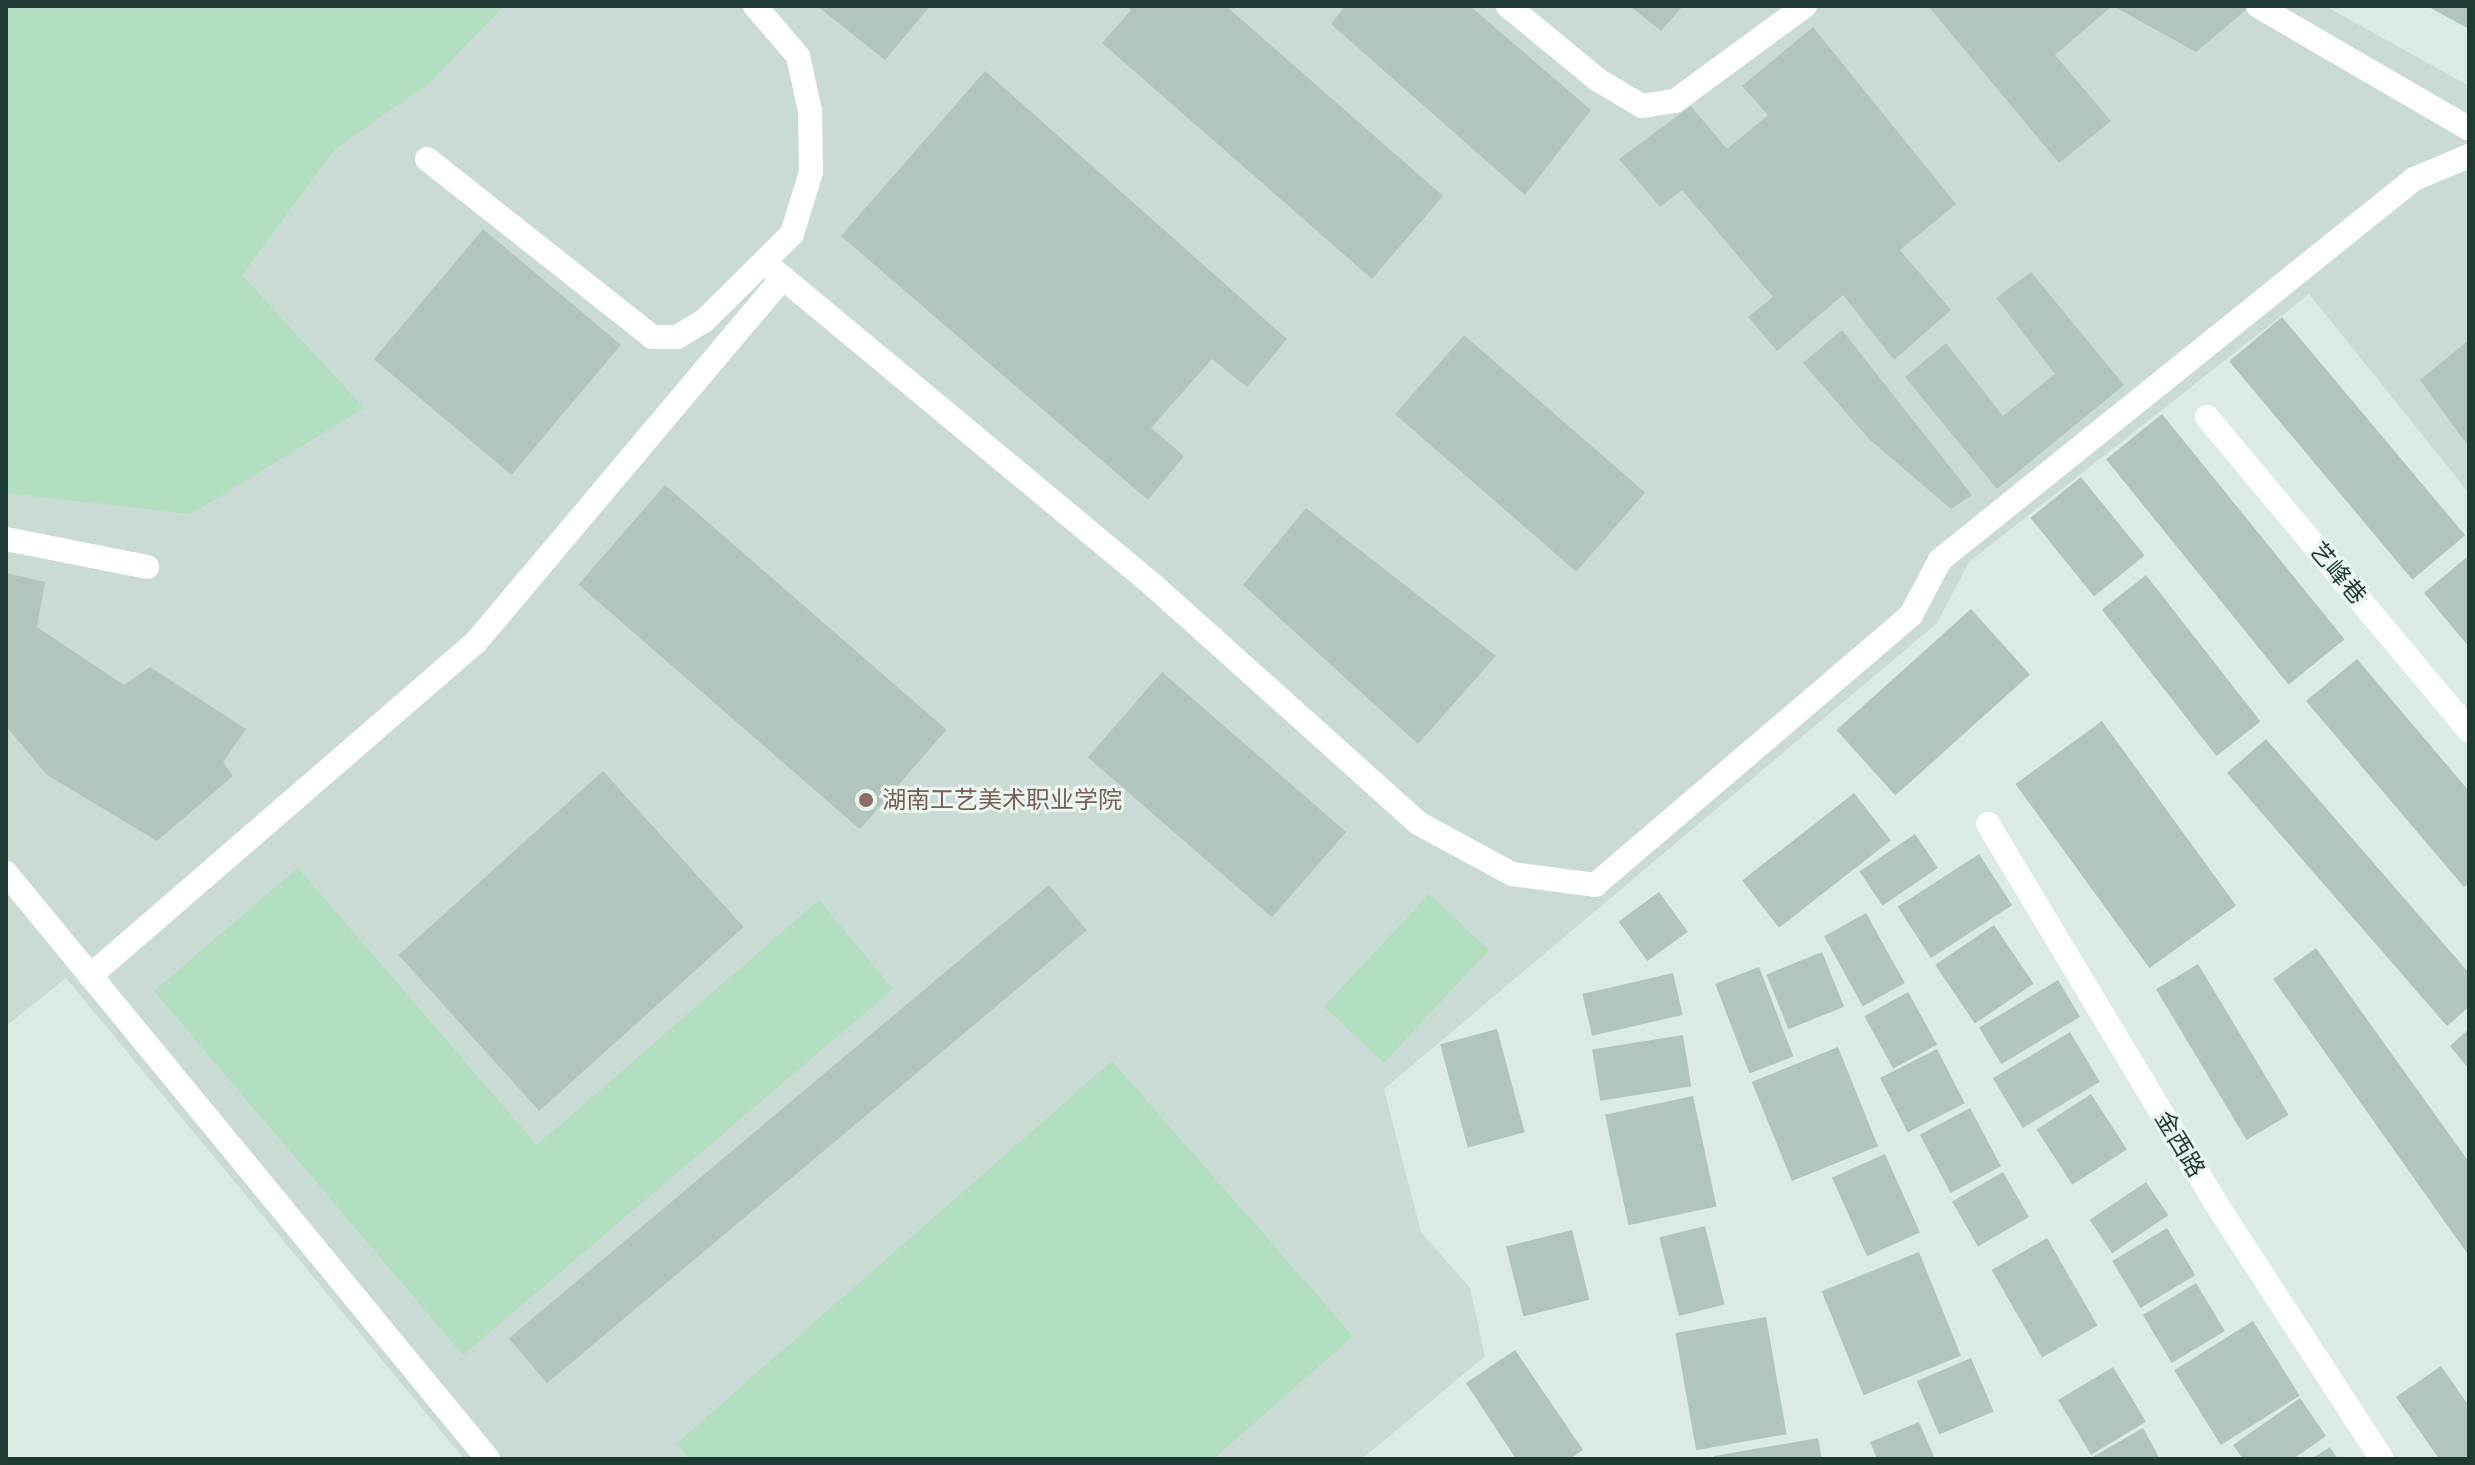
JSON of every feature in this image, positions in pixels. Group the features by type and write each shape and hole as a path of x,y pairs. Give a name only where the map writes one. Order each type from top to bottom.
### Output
{"street":[{"path":"90,976 476,642 774,270 792,234 811,172 810,111 798,56 755,6"},
{"path":"1508,6 1598,80 1642,106 1675,101 1805,6"},
{"path":"2258,6 2469,129"},
{"path":"774,270 1153,585 1418,823 1512,874 1595,885 1911,615 1940,560 2414,179 2469,156"},
{"path":"427,159 652,337 677,337 774,270"},
{"name":"艺峰巷","path":"2207,417 2469,730"},
{"path":"6,539 147,567"},
{"name":"金西路","path":"1988,824 2215,1202 2382,1459"},
{"path":"6,873 488,1459"}],"shaded area":[{"name":"湖南工艺美术职业学院","path":"65,6 2325,6 2469,86 2469,493 2309,294 1969,562 1937,623 1384,1089 1421,1232 1470,1288 1485,1356 1362,1459 464,1459 66,978 6,1026 6,71"}],"green space":[{"path":"6,6 504,6 429,83 334,150 242,275 364,408 191,514 6,493"},
{"path":"298,868 537,1145 819,900 893,989 463,1355 154,991"},
{"path":"1429,894 1489,950 1384,1063 1324,1007"},
{"path":"1112,1061 1353,1336 1213,1459 690,1459 677,1443"}],"building":[{"path":"817,6 930,6 885,60"},
{"path":"1127,6 1226,6 1443,196 1372,279 1102,43 1131,10"},
{"path":"1345,6 1470,6 1591,110 1525,195 1331,24"},
{"path":"1630,6 1683,6 1661,31"},
{"path":"1928,6 2112,6 2055,55 2111,121 2059,163"},
{"path":"2113,6 2244,6 2248,8 2196,52"},
{"path":"2427,6 2469,6 2469,29"},
{"path":"1813,27 1956,204 1900,250 1951,310 1894,360 1843,295 1777,351 1748,317 1773,297 1682,190 1660,207 1619,159 1691,106 1727,149 1768,115 1742,86"},
{"path":"985,71 1287,339 1247,387 1212,359 1151,428 1184,456 1148,500 841,236"},
{"path":"483,229 621,345 512,475 374,359"},
{"path":"2031,272 2124,385 1997,489 1905,377 1946,343 2003,416 2055,374 1996,298"},
{"path":"2282,317 2465,535 2412,580 2229,361"},
{"path":"1842,330 1972,495 1951,509 1869,439 1803,363"},
{"path":"1464,335 1645,492 1576,572 1395,414"},
{"path":"2469,340 2469,447 2420,380"},
{"path":"2162,414 2345,639 2289,685 2106,459"},
{"path":"2081,477 2145,555 2094,596 2030,518"},
{"path":"665,485 947,730 860,829 578,585"},
{"path":"1306,508 1496,656 1418,744 1243,585"},
{"path":"2469,555 2469,647 2424,593"},
{"path":"6,573 45,582 37,627 124,685 150,667 246,729 223,762 233,776 157,841 47,775 6,726"},
{"path":"2146,575 2261,722 2216,756 2102,609"},
{"path":"1971,609 2030,674 1895,796 1836,730"},
{"path":"2357,659 2469,791 2469,883 2464,887 2306,701"},
{"path":"1162,672 1346,832 1272,917 1088,757"},
{"path":"2102,721 2236,905 2149,968 2015,784"},
{"path":"2266,739 2469,973 2469,1007 2447,1026 2227,773"},
{"path":"603,771 744,927 539,1111 399,955"},
{"path":"1854,793 1891,840 1779,928 1742,880"},
{"path":"1915,834 1938,868 1882,905 1859,871"},
{"path":"1979,854 2012,905 1931,958 1898,907"},
{"path":"1049,885 1087,930 547,1383 509,1338"},
{"path":"1659,892 1688,932 1647,961 1619,921"},
{"path":"1866,913 1905,983 1863,1006 1824,936"},
{"path":"1994,925 2034,984 1975,1024 1935,965"},
{"path":"2316,948 2469,1162 2469,1256 2273,979"},
{"path":"1822,952 1844,1007 1788,1029 1766,974"},
{"path":"2198,964 2289,1115 2247,1140 2156,989"},
{"path":"1759,967 1793,1057 1750,1073 1715,984"},
{"path":"1673,973 1683,1015 1592,1036 1582,994"},
{"path":"2058,980 2080,1017 2001,1064 1979,1027"},
{"path":"1908,992 1937,1044 1893,1069 1864,1016"},
{"path":"1497,1029 1525,1132 1468,1148 1440,1044"},
{"path":"2469,1029 2469,1069 2450,1046"},
{"path":"2070,1032 2100,1082 2023,1128 1993,1078"},
{"path":"1683,1035 1691,1086 1600,1101 1592,1049"},
{"path":"1838,1047 1878,1146 1792,1181 1752,1082"},
{"path":"1937,1049 1965,1103 1908,1132 1880,1078"},
{"path":"2091,1094 2127,1149 2072,1185 2036,1129"},
{"path":"1693,1096 1716,1207 1628,1225 1605,1115"},
{"path":"1970,1108 2001,1166 1951,1193 1920,1135"},
{"path":"1885,1154 1920,1233 1867,1256 1832,1178"},
{"path":"2003,1172 2029,1217 1978,1247 1952,1202"},
{"path":"2146,1182 2168,1215 2112,1253 2090,1220"},
{"path":"1705,1226 1725,1305 1679,1316 1659,1237"},
{"path":"2167,1228 2195,1275 2140,1308 2112,1261"},
{"path":"1572,1230 1589,1300 1523,1316 1506,1246"},
{"path":"2047,1238 2098,1325 2042,1357 1992,1270"},
{"path":"1919,1252 1961,1356 1864,1395 1822,1291"},
{"path":"2196,1283 2225,1331 2172,1363 2143,1315"},
{"path":"1766,1317 1787,1434 1696,1450 1675,1333"},
{"path":"2253,1321 2300,1396 2221,1445 2174,1370"},
{"path":"1515,1350 1583,1450 1570,1459 1516,1459 1466,1383"},
{"path":"1971,1358 1994,1411 1939,1434 1917,1381"},
{"path":"2441,1366 2469,1406 2469,1459 2439,1459 2396,1397"},
{"path":"2113,1367 2146,1422 2091,1455 2058,1400"},
{"path":"2300,1398 2326,1436 2293,1459 2243,1459 2233,1445"},
{"path":"1919,1422 1935,1459 1877,1459 1870,1442"},
{"path":"2143,1428 2160,1459 2089,1459"},
{"path":"1818,1438 1822,1459 1714,1459 1714,1456"},
{"path":"2330,1447 2338,1459 2311,1459"}],"place":[{"name":"湖南工艺美术职业学院","path":"866,800"}]}
